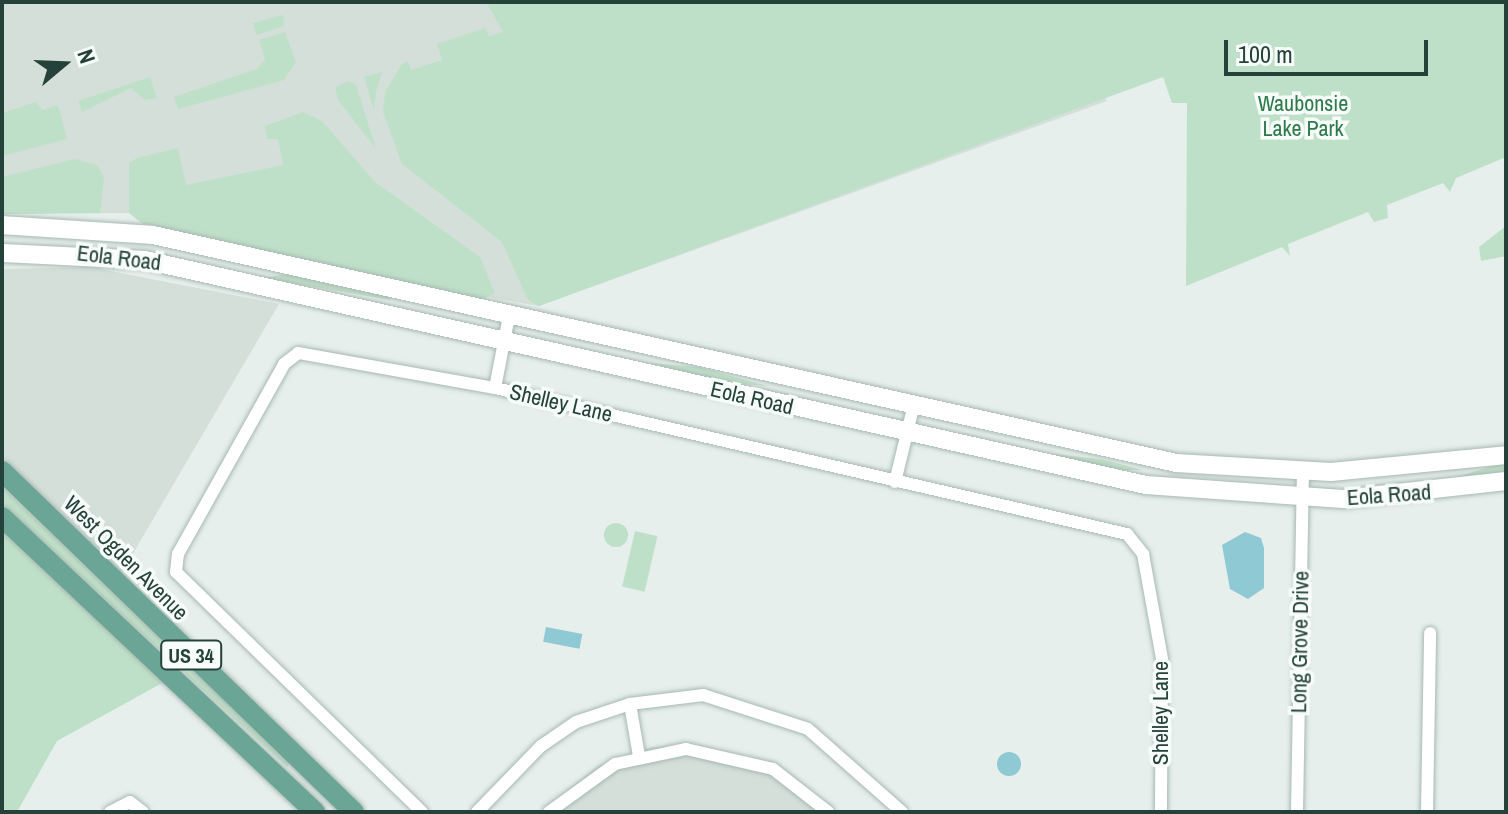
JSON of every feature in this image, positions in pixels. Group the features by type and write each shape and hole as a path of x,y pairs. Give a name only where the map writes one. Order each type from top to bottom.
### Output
{"main road":[{"name":"Eola Road","path":"2,225 153,235 1151,459 1303,472 1506,455"},
{"name":"Eola Road","path":"2,253 119,255 1146,485 1302,499 1506,481"},
{"name":"West Ogden Avenue","path":"2,471 354,812"},
{"name":"US 34","path":"2,517 315,812"}],"street":[{"path":"495,388 509,316"},
{"name":"Shelley Lane","path":"422,812 189,590 175,562 284,364 298,353 495,388 1134,539 1162,659 1161,812"},
{"path":"895,482 913,408"},
{"name":"Long Grove Drive","path":"1297,812 1303,472"},
{"path":"1427,812 1430,633"},
{"path":"477,812 559,731 630,704 703,695 785,718 838,749 902,812"},
{"path":"630,704 639,756"},
{"path":"549,812 585,780 639,756 686,749 740,757 773,769 828,812"},
{"path":"110,812 130,802 143,812"}],"shaded area":[{"path":"2,2 1064,2 1107,101 539,306 366,276 143,224 129,213 2,214"},
{"path":"90,267 279,304 121,574 2,456 2,269"},
{"path":"688,746 759,759 832,812 541,812 597,766 652,747"}],"green space":[{"name":"Waubonsie Lake Park","path":"486,2 1506,2 1506,157 1456,178 1450,192 1443,183 1387,205 1388,218 1374,222 1368,212 1288,244 1290,256 1282,247 1186,286 1187,103 1172,103 1163,77 539,306 528,300 502,242 402,164 383,112 385,92 402,64 408,61 411,70 442,60 437,44 485,28 489,36 503,32"},
{"path":"283,15 284,26 257,35 253,23"},
{"path":"285,32 296,62 284,80 178,109 174,97 257,69 265,59 259,40"},
{"path":"382,72 376,92 374,110 364,77"},
{"path":"150,77 157,98 145,100 131,88 82,112 78,101"},
{"path":"349,81 356,85 376,149 338,100 335,87"},
{"path":"36,102 42,110 58,105 67,139 2,156 2,113"},
{"path":"303,112 322,121 375,182 480,257 495,293 478,301 143,224 129,213 129,163 137,158 178,148 186,185 283,165 278,139 267,139 265,126"},
{"path":"75,159 97,165 104,177 100,213 2,214 2,177"},
{"path":"1506,226 1506,256 1481,261 1479,247"},
{"path":"287,274 391,297 390,300 263,278"},
{"path":"650,363 698,367 768,386 723,382"},
{"path":"1051,454 1101,459 1143,470 1115,470"},
{"path":"1506,462 1506,473 1454,478 1482,469"},
{"path":"2,487 290,763 287,767 2,504"},
{"path":"616,523 624,527 628,535 624,543 616,547 608,543 604,535 608,527"},
{"path":"2,527 164,682 57,741 17,812 2,812"},
{"path":"635,531 657,536 645,592 622,587"}],"water":[{"path":"1245,532 1261,538 1264,548 1264,588 1248,599 1230,589 1222,545"},
{"path":"546,627 582,634 579,649 543,642"},
{"path":"1009,752 1018,755 1021,764 1018,773 1009,776 1000,773 997,764 1000,755"}]}
